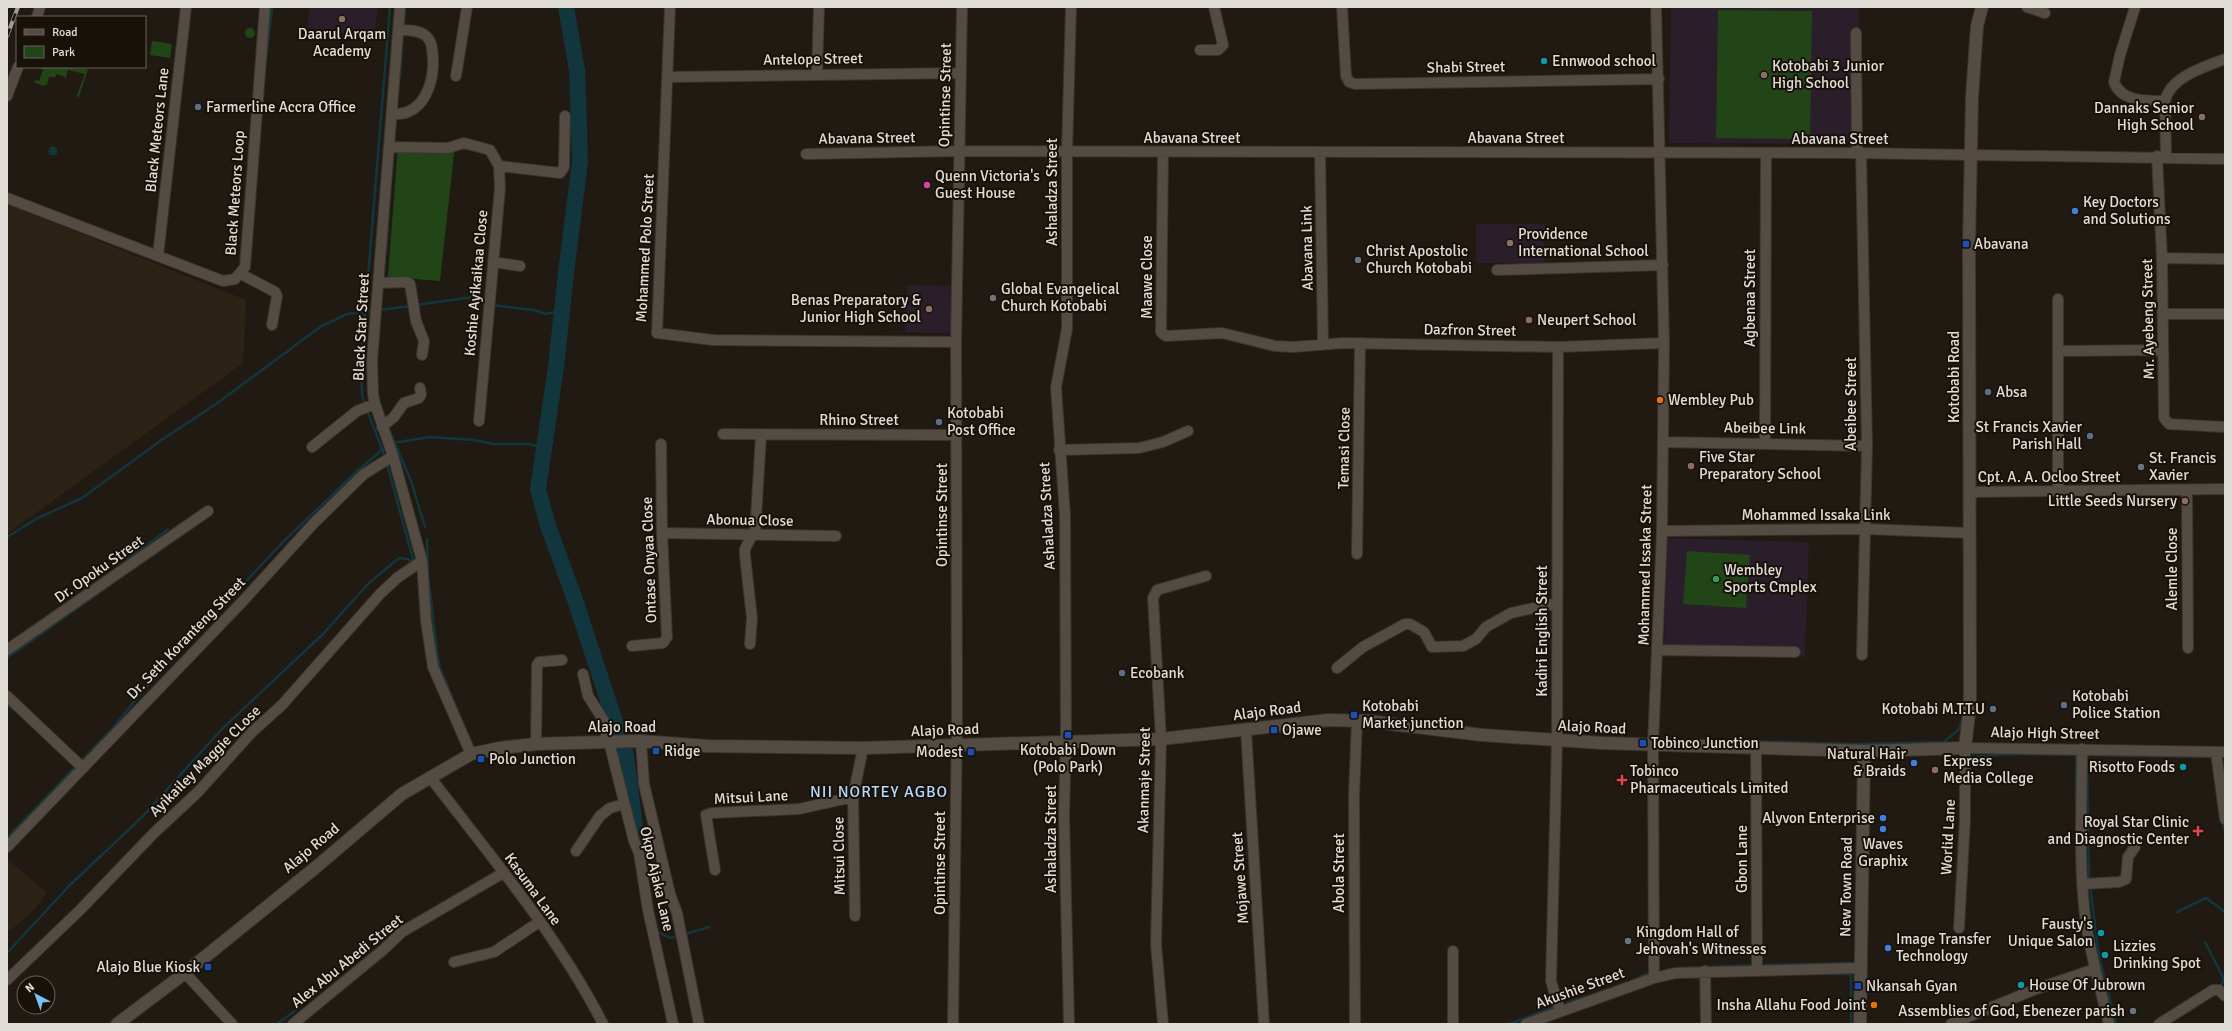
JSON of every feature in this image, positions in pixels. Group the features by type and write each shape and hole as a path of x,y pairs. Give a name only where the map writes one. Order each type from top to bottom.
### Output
{"street":[{"name":"Black Meteors Lane","path":"158,256 186,7"},
{"name":"Black Meteors Loop","path":"7,198 224,281 230,281 241,274 245,267 265,7"},
{"name":"Black Star Street","path":"400,7 393,114 372,361 373,394 382,427 393,456 422,561 426,621 434,666 471,754"},
{"name":"Mohammed Polo Street","path":"670,7 657,333 713,340 956,342"},
{"path":"817,74 819,7"},
{"name":"Opintinse Street","path":"953,1024 957,435 956,342 959,73 962,7"},
{"name":"Ashaladza Street","path":"1069,1024 1064,814 1066,741 1064,516 1056,382 1066,329 1067,152 1071,7"},
{"path":"1200,50 1218,50 1222,45 1214,7"},
{"name":"Shabi Street","path":"1342,7 1346,76 1349,82 1355,84 1659,79"},
{"name":"Mohammed Issaka Street","path":"1654,978 1653,745 1662,531 1664,343 1659,153 1659,79 1656,7"},
{"name":"Kotobabi Road","path":"1965,748 1970,704 1969,242 1972,155 1972,96 1977,26 1982,7"},
{"path":"2027,7 2045,13"},
{"path":"2135,7 2120,54 2114,82 2124,95 2143,100 2165,101 2169,89 2174,85 2202,68 2225,59"},
{"path":"456,76 467,11"},
{"path":"393,114 408,113 424,99 429,87 433,68 430,41 418,32 399,30"},
{"name":"Abeibee Street","path":"1856,32 1867,446 1862,655"},
{"path":"7,96 18,68"},
{"name":"Antelope Street","path":"668,77 959,73"},
{"name":"Mr. Ayebeng Street","path":"2165,101 2162,157 2162,258 2164,314 2162,350 2166,422 2169,424 2225,427"},
{"path":"499,166 560,173 564,167 565,116"},
{"name":"Koshie Ayikaikaa Close","path":"390,148 448,148 464,143 490,150 499,166 500,188 479,421"},
{"name":"Abavana Street","path":"806,154 959,151 1163,153 1859,153 2225,159"},
{"name":"Maawe Close","path":"1163,153 1161,332 1170,337 1222,333 1275,346 1293,347 1323,343"},
{"name":"Abavana Link","path":"1320,153 1323,343"},
{"name":"Agbenaa Street","path":"1765,443 1766,154"},
{"path":"2162,258 2225,259"},
{"path":"493,262 520,266"},
{"path":"1497,270 1663,265"},
{"path":"241,274 275,292 277,296 272,325"},
{"path":"378,283 407,282 410,284 416,321 424,341 422,355"},
{"path":"2058,299 2058,492"},
{"path":"2164,314 2225,314"},
{"name":"Dazfron Street","path":"1323,343 1558,347 1664,343"},
{"name":"Temasi Close","path":"1357,554 1360,343"},
{"name":"Kadiri English Street","path":"1558,347 1557,741 1551,981 1560,1011"},
{"path":"2059,351 2162,350"},
{"path":"382,427 394,417 404,404 419,398 420,388"},
{"path":"312,447 357,411 375,404"},
{"path":"1059,450 1139,448 1163,442 1188,431"},
{"name":"Rhino Street","path":"723,434 957,435"},
{"path":"750,644 752,618 745,549 753,535 761,435"},
{"name":"Abeibee Link","path":"1663,442 1867,446"},
{"name":"Ontase Onyaa Close","path":"632,646 664,643 667,637 662,533 661,444"},
{"name":"Dr. Seth Koranteng Street","path":"7,847 243,601 314,523 364,474 393,456"},
{"name":"Cpt. A. A. Ocloo Street","path":"1969,492 2225,489"},
{"name":"Alemle Close","path":"2187,490 2188,648"},
{"name":"Dr. Opoku Street","path":"7,650 208,510"},
{"name":"Mohammed Issaka Link","path":"1662,531 1864,529 1970,533"},
{"name":"Abonua Close","path":"662,533 836,536"},
{"name":"Ayikailey Maggie CLose","path":"7,980 198,792 252,732 282,705 380,594 397,578 422,561"},
{"name":"Akanmaje Street","path":"1163,1024 1156,944 1161,739 1152,598 1157,590 1206,576"},
{"path":"1336,668 1363,647 1405,624 1419,629 1427,635 1430,645 1437,648 1463,646 1476,639 1486,626 1518,610 1557,603"},
{"path":"1658,650 1795,652"},
{"path":"536,744 537,665 539,662 562,660"},
{"name":"Okpo Ajaka Lane","path":"583,674 588,696 604,721 624,804 639,853 648,910 673,1024"},
{"path":"7,696 83,768"},
{"name":"Alajo Road","path":"117,1024 185,973 315,868 387,805 414,785 471,754 536,744 640,741 706,746 863,748 1161,739 1246,730 1300,722 1357,721 1482,735 1557,741 1864,751"},
{"name":"Abola Street","path":"1355,1024 1354,795 1357,721"},
{"name":"Mojawe Street","path":"1246,730 1264,1024"},
{"path":"640,741 644,784 670,894 677,913 700,1024"},
{"name":"Mitsui Close","path":"855,916 853,797 863,748"},
{"name":"Gbon Lane","path":"1756,748 1757,970"},
{"name":"Alajo High Street","path":"1864,751 1965,748 2221,752"},
{"name":"Worlid Lane","path":"1959,928 1965,819 1965,748"},
{"path":"2082,749 2082,884 2086,923 2095,968 2109,1024"},
{"name":"New Town Road","path":"1860,1024 1864,751"},
{"path":"2221,752 2225,819"},
{"name":"Kasuma Lane","path":"430,777 539,922 574,974 603,1024"},
{"name":"Mitsui Lane","path":"716,870 706,815 712,812 799,809 853,797"},
{"path":"576,851 600,816 610,808 624,804"},
{"path":"2082,884 2119,882 2126,880 2128,857 2135,848"},
{"name":"Alex Abu Abedi Street","path":"293,1024 383,950 402,932 503,873"},
{"path":"454,962 494,952 539,922"},
{"path":"1453,952 1453,1024"},
{"name":"Akushie Street","path":"1526,1024 1654,978 1682,972 1860,968"},
{"path":"1951,1024 2036,989 2063,981 2095,968"},
{"path":"1705,971 1706,1024"},
{"path":"185,973 232,1024"},
{"path":"2159,1024 2213,990 2219,990 2225,996"}],"shaded area":[{"name":"Daarul Arqam Academy","path":"310,7 378,7 374,38 307,28"},
{"name":"Kotobabi 3 Junior High School","path":"1671,7 1859,7 1857,144 1669,143"},
{"path":"7,204 246,300 243,363 7,534"},
{"name":"Providence International School","path":"1476,224 1545,224 1544,263 1476,263"},
{"name":"Benas Preparatory & Junior High School","path":"907,285 952,286 951,333 905,332"},
{"path":"1667,538 1809,542 1805,657 1664,653"},
{"path":"7,859 47,893 35,909 10,931 7,928"}],"green space":[{"path":"1718,10 1812,11 1810,139 1716,138"},
{"path":"248,28 252,28 254,29 254,37 248,38 245,35 245,31"},
{"path":"152,41 172,44 170,58 150,55"},
{"path":"41,68 88,69 78,99 77,95 85,74 68,70 65,80 65,77 57,74 55,77 49,77 47,84 44,86 34,82 35,80 39,81 43,70"},
{"path":"398,144 455,145 440,281 388,277"},
{"name":"Wembley Sports Cmplex","path":"1687,551 1750,555 1746,608 1683,604"}],"water":[{"path":"53,146 58,151 53,156 48,151"}],"waterway":[{"path":"265,68 272,7"},
{"path":"365,405 362,395 361,363 390,7"},
{"path":"404,28 405,7"},
{"path":"566,7 577,70 580,161 556,367 538,489 548,526 573,594 626,755 637,843"},
{"path":"400,76 403,33"},
{"path":"392,172 393,155"},
{"path":"386,252 389,209"},
{"path":"416,305 480,296 486,301"},
{"path":"491,305 534,310 546,314 563,310"},
{"path":"378,310 411,306"},
{"path":"7,537 36,519 82,498 160,441 216,404 320,327 347,314 373,311"},
{"path":"367,410 385,457"},
{"path":"389,429 411,481 425,527"},
{"path":"392,443 430,437 474,440 494,444 528,444 545,448"},
{"path":"80,759 81,761 113,728 140,694 281,544 356,472 383,449"},
{"path":"387,464 414,563"},
{"path":"118,567 168,529"},
{"path":"427,539 428,574 440,668 472,745"},
{"path":"7,953 69,886 143,816 222,729 323,634 368,584 399,558 408,559 414,564"},
{"path":"7,658 144,561"},
{"path":"1963,709 1964,696"},
{"path":"7,704 20,715"},
{"path":"1714,740 1851,744 1944,742 1959,729 1963,718"},
{"path":"505,742 517,740"},
{"path":"1971,757 2013,754 2080,755"},
{"path":"2076,755 2076,803"},
{"path":"2085,755 2214,757"},
{"path":"2087,755 2089,881"},
{"path":"7,838 76,766 75,765"},
{"path":"2222,821 2225,832"},
{"path":"2090,886 2099,956 2116,1024"},
{"path":"2177,912 2206,898 2225,912"},
{"path":"686,934 709,927"},
{"path":"656,931 670,938 678,936"},
{"path":"2205,942 2224,979 2220,988"},
{"path":"2085,945 2090,968"},
{"path":"1763,965 1851,963 1851,967"},
{"path":"1679,968 1753,965"},
{"path":"1668,969 1674,969"},
{"path":"1851,972 1851,1024"},
{"path":"1631,981 1647,974"},
{"path":"1827,974 1851,974"},
{"path":"1567,1003 1598,993"},
{"path":"277,1024 299,1008"},
{"path":"1509,1024 1552,1008"}],"railway":[{"path":"7,36 18,7"}],"place":[{"name":"Daarul Arqam Academy","path":"342,19"},
{"name":"Ennwood school","path":"1544,61"},
{"name":"Kotobabi 3 Junior High School","path":"1764,75"},
{"name":"Farmerline Accra Office","path":"198,107"},
{"name":"Dannaks Senior High School","path":"2202,117"},
{"name":"Quenn Victoria's Guest House","path":"927,185"},
{"name":"Key Doctors and Solutions","path":"2075,211"},
{"name":"Providence International School","path":"1510,243"},
{"name":"Abavana","path":"1966,244"},
{"name":"Christ Apostolic Church Kotobabi","path":"1358,260"},
{"name":"Global Evangelical Church Kotobabi","path":"993,298"},
{"name":"Benas Preparatory & Junior High School","path":"929,309"},
{"name":"Neupert School","path":"1529,320"},
{"name":"Absa","path":"1988,392"},
{"name":"Wembley Pub","path":"1660,400"},
{"name":"Kotobabi Post Office","path":"939,422"},
{"name":"St Francis Xavier Parish Hall","path":"2090,436"},
{"name":"Five Star Preparatory School","path":"1691,466"},
{"name":"St. Francis Xavier","path":"2141,467"},
{"name":"Little Seeds Nursery","path":"2185,501"},
{"name":"Wembley Sports Cmplex","path":"1716,579"},
{"name":"Ecobank","path":"1122,673"},
{"name":"Kotobabi Police Station","path":"2064,705"},
{"name":"Kotobabi M.T.T.U","path":"1993,709"},
{"name":"Kotobabi Market junction","path":"1354,715"},
{"name":"Ojawe","path":"1274,730"},
{"name":"Kotobabi Down (Polo Park)","path":"1068,735"},
{"name":"Tobinco Junction","path":"1643,743"},
{"name":"Ridge","path":"656,751"},
{"name":"Modest","path":"971,752"},
{"name":"Polo Junction","path":"481,759"},
{"name":"Natural Hair & Braids","path":"1914,763"},
{"name":"Risotto Foods","path":"2183,767"},
{"name":"Express Media College","path":"1935,770"},
{"name":"Tobinco Pharmaceuticals Limited","path":"1622,780"},
{"name":"Alyvon Enterprise","path":"1883,818"},
{"name":"Waves Graphix","path":"1883,829"},
{"name":"Royal Star Clinic and Diagnostic Center","path":"2198,831"},
{"name":"Fausty's Unique Salon","path":"2101,933"},
{"name":"Kingdom Hall of Jehovah's Witnesses","path":"1628,941"},
{"name":"Image Transfer Technology","path":"1888,948"},
{"name":"Lizzies Drinking Spot","path":"2105,955"},
{"name":"Alajo Blue Kiosk","path":"208,967"},
{"name":"House Of Jubrown","path":"2021,985"},
{"name":"Nkansah Gyan","path":"1858,986"},
{"name":"Insha Allahu Food Joint","path":"1874,1005"},
{"name":"Assemblies of God, Ebenezer parish","path":"2133,1011"}],"district":[{"name":"NII NORTEY AGBO","path":"879,792"}]}
